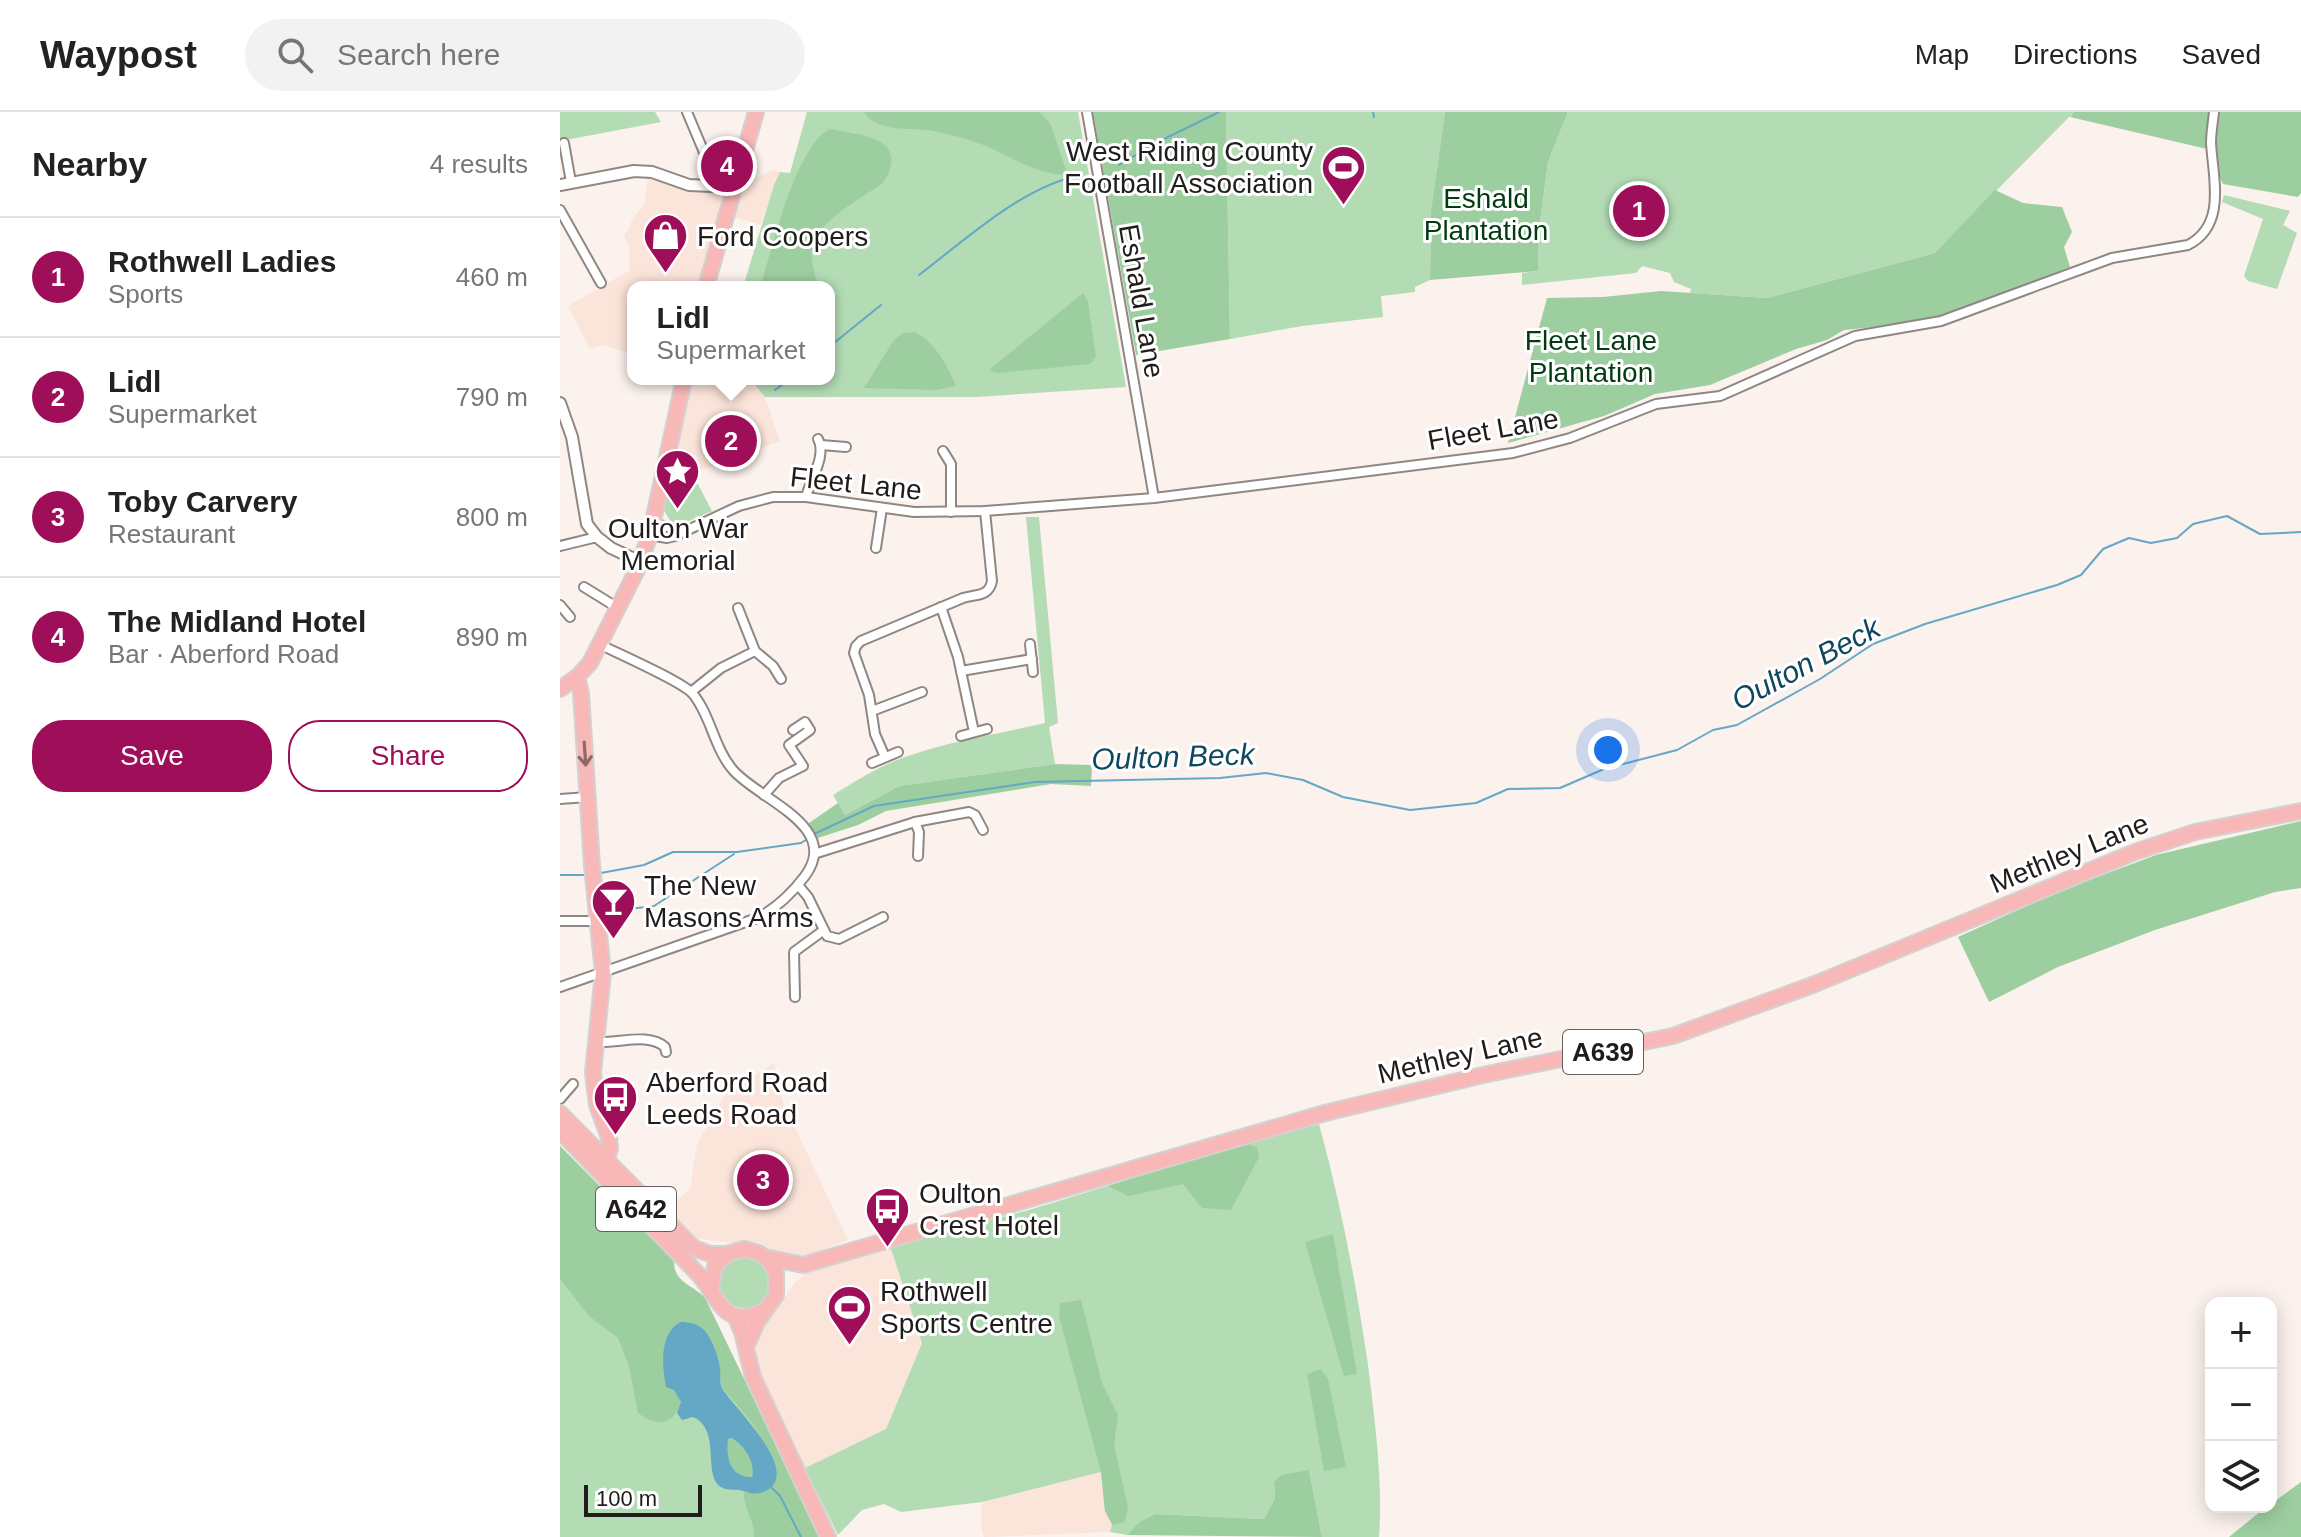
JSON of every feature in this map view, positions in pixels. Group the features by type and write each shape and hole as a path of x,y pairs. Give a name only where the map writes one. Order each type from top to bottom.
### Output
{"main road":[{"path":"708,281 756,112"},
{"path":"560,689 577,677 601,645 641,562 652,530 683,385"},
{"name":"A642","path":"577,677 581,693 592,866 603,973 593,1073 597,1105 609,1138 610,1149 606,1161"},
{"name":"Methley Lane","path":"765,1257 803,1265 1325,1113 1483,1075 1673,1036 1842,973 2135,852 2195,832 2301,811"},
{"name":"A642","path":"560,1113 684,1241 701,1252 727,1254 744,1249 765,1257"},
{"name":"A642","path":"560,1131 711,1289 717,1304 735,1316 753,1377 828,1537"},
{"path":"711,1289 715,1266 727,1254"},
{"path":"765,1257 776,1273 776,1295"},
{"path":"746,1347 754,1326 765,1310 803,1265"},
{"path":"735,1316 754,1316 765,1310"}],"street":[{"path":"687,112 719,188"},
{"name":"Eshald Lane","path":"1087,112 1154,498"},
{"name":"Fleet Lane","path":"652,530 667,538 756,501 773,497 806,497 914,512 985,511 1154,498 1537,448 1643,408 1720,396 1855,336 1941,321 2112,258 2188,245 2206,230 2217,190 2211,142 2214,112"},
{"path":"564,143 566,184 634,171 652,172 689,185 735,187"},
{"path":"560,210 601,283"},
{"path":"561,410 572,437 587,524 597,537 620,553 641,562"},
{"path":"806,497 810,480 817,469 820,442 846,447"},
{"path":"943,450 951,464 951,512"},
{"path":"876,548 882,508"},
{"path":"885,757 875,734 867,686 855,657 856,646 861,641 968,596 985,594 991,586 985,511"},
{"path":"560,546 597,537"},
{"path":"584,587 618,608"},
{"path":"560,605 570,617"},
{"path":"941,607 961,671 974,732"},
{"path":"738,608 755,651 773,666 781,679"},
{"path":"1030,644 1033,672"},
{"path":"560,987 754,919 771,910 798,885 813,865 816,848 806,831 786,810 746,782 727,762 691,692 601,645"},
{"path":"691,692 721,668 755,651"},
{"path":"961,671 1032,659"},
{"path":"872,711 922,692"},
{"path":"764,795 779,778 803,766 789,745 810,730 805,722 793,730"},
{"path":"961,736 987,729"},
{"path":"872,763 898,752"},
{"path":"560,799 588,797"},
{"path":"816,848 915,822 969,812 975,815 983,830"},
{"path":"915,822 919,832 918,856"},
{"path":"798,885 830,938 839,939 883,917"},
{"path":"560,921 598,921"},
{"path":"795,997 794,952 824,930"},
{"path":"596,1042 658,1041 666,1052"},
{"path":"560,1099 573,1084"}],"shaded area":[{"path":"773,170 780,172 760,225 734,217 746,176 753,179"},
{"path":"648,175 692,190 723,194 722,198 726,199 702,281 627,281 627,353 604,345 590,349 568,306 630,270 629,245 624,236 630,222 645,203"},
{"path":"691,385 755,385 765,397 780,441 701,470 669,478"},
{"path":"774,1063 783,1102 848,1240 810,1254 780,1254 759,1242 734,1243 692,1238 667,1209 690,1189 697,1144 727,1092"},
{"path":"890,1246 922,1342 886,1429 805,1468 757,1367 756,1349 760,1332 804,1275 819,1267"},
{"path":"1101,1472 1105,1511 1113,1525 1110,1532 984,1537 981,1527 982,1502"}],"green space":[{"path":"560,112 655,112 661,122 560,141"},
{"path":"807,112 1078,112 1126,387 976,397 765,397 755,385 835,385 835,281 745,281 774,185 780,172 790,173"},
{"path":"864,112 1040,112 1051,125 1066,170 1062,175 1039,170 970,140 933,131 886,126 870,119"},
{"path":"1093,112 1226,112 1230,339 1136,355"},
{"path":"1226,112 1445,112 1431,210 1430,280 1415,287 1415,292 1381,296 1383,317 1302,326 1230,339"},
{"name":"Eshald Plantation","path":"1445,112 1568,112 1548,162 1538,238 1538,271 1430,280 1431,210"},
{"path":"1568,112 2074,112 1935,253 1767,298 1690,293 1691,289 1674,282 1670,273 1642,266 1636,273 1522,285 1522,273 1538,271 1538,238 1548,162"},
{"path":"2074,112 2301,112 2301,193 2298,197 2223,184 2207,149 2070,117"},
{"path":"829,129 878,141 887,147 891,156 890,168 883,183 843,210 817,235 812,255 817,281 762,281 795,178 817,140"},
{"name":"Fleet Lane Plantation","path":"1995,190 2023,203 2062,207 2072,232 2064,247 2070,267 1943,316 1905,324 1844,330 1827,340 1796,349 1710,385 1655,394 1604,416 1508,443 1547,298 1603,297 1661,291 1767,298 1935,253"},
{"path":"2224,195 2290,211 2283,225 2297,233 2277,289 2248,281 2244,276 2263,219 2222,202"},
{"path":"1083,293 1088,301 1096,357 1090,364 997,373 989,370"},
{"path":"915,332 940,355 956,386 937,390 864,388 894,340 903,333"},
{"path":"692,473 712,511 682,524 671,522 663,509 669,478"},
{"path":"1026,517 1039,517 1058,723 1049,727 1055,764 899,786 845,815 833,795 886,765 939,746 1045,723"},
{"path":"1055,764 1092,765 1091,786 1051,784 886,811 858,825 818,838 809,823 838,803 845,815 899,786"},
{"path":"2301,821 2301,888 2275,892 2155,930 2058,967 1989,1002 1958,937 2060,891 2156,855"},
{"path":"1319,1124 1347,1244 1368,1365 1379,1473 1379,1537 1322,1537 1309,1470 1274,1483 1275,1498 1264,1519 1155,1514 1139,1522 1127,1535 1110,1532 1112,1525 1105,1511 1101,1472 982,1502 901,1512 884,1504 862,1510 838,1535 805,1468 886,1429 922,1343 890,1246 1029,1210"},
{"path":"1247,1143 1257,1148 1259,1157 1231,1210 1202,1208 1183,1184 1128,1196 1108,1186"},
{"path":"560,1146 674,1261 680,1279 705,1298 820,1537 560,1537"},
{"path":"560,1146 674,1261 680,1279 705,1298 820,1537 754,1537 744,1492 756,1494 767,1490 768,1450 752,1423 722,1387 714,1349 701,1327 685,1322 674,1326 664,1350 665,1384 674,1390 681,1402 674,1416 658,1422 638,1413 629,1366 618,1338 589,1316 560,1279"},
{"path":"1333,1234 1357,1374 1344,1376 1305,1242"},
{"path":"745,1256 764,1263 771,1282 764,1301 745,1308 726,1301 719,1282 726,1263"},
{"path":"1081,1300 1102,1383 1118,1415 1114,1445 1128,1507 1125,1522 1113,1525 1105,1511 1101,1472 1059,1316 1060,1303"},
{"path":"1321,1369 1328,1379 1346,1467 1324,1471 1307,1374"},
{"path":"730,1438 748,1454 752,1477 739,1473 731,1465"},
{"path":"1309,1470 1322,1537 1127,1535 1139,1522 1155,1514 1264,1519 1275,1498 1274,1483 1277,1479 1282,1475"},
{"path":"2301,1482 2301,1537 2229,1537 2259,1513 2277,1513 2277,1500"}],"water":[{"path":"681,1322 694,1324 710,1338 718,1359 722,1388 772,1456 777,1471 774,1483 763,1492 753,1494 721,1487 713,1473 710,1442 702,1423 693,1417 682,1420 677,1413 681,1402 674,1390 666,1387 663,1360 666,1342 674,1327","holes":["728,1439 736,1441 751,1460 752,1477 739,1474 731,1465"]}],"waterway":[{"path":"1119,165 1219,112"},
{"path":"1373,112 1374,117"},
{"path":"919,275 1017,202 1060,181 1082,175"},
{"path":"835,342 881,305"},
{"path":"775,390 782,385"},
{"name":"Oulton Beck","path":"814,834 874,806 1035,782 1220,778 1266,773 1303,780 1343,797 1410,810 1476,803 1508,789 1560,788 1604,769 1677,750 1713,730 1737,725 1820,679 1873,644 1925,624 2081,575 2103,549 2129,538 2151,543 2177,538 2193,524 2227,516 2260,534 2301,532"},
{"name":"Oulton Beck","path":"601,873 644,865 673,852 737,852 801,843 809,838"},
{"path":"620,910 654,906 734,854"},
{"name":"Oulton Beck","path":"560,875 587,875"},
{"path":"771,1487 780,1496 801,1537"}],"place":[{"name":"The Midland Hotel","path":"727,166"},
{"name":"West Riding County Football Association","path":"1344,206"},
{"name":"Rothwell Ladies","path":"1639,211"},
{"name":"Ford Coopers","path":"666,275"},
{"name":"Lidl","path":"731,441"},
{"name":"Oulton War Memorial","path":"678,510"},
{"name":"The New Masons Arms","path":"613,940"},
{"name":"Aberford Road Leeds Road","path":"615,1137"},
{"name":"Toby Carvery","path":"763,1180"},
{"name":"Oulton Crest Hotel","path":"888,1248"},
{"name":"Rothwell Sports Centre","path":"849,1346"}]}
